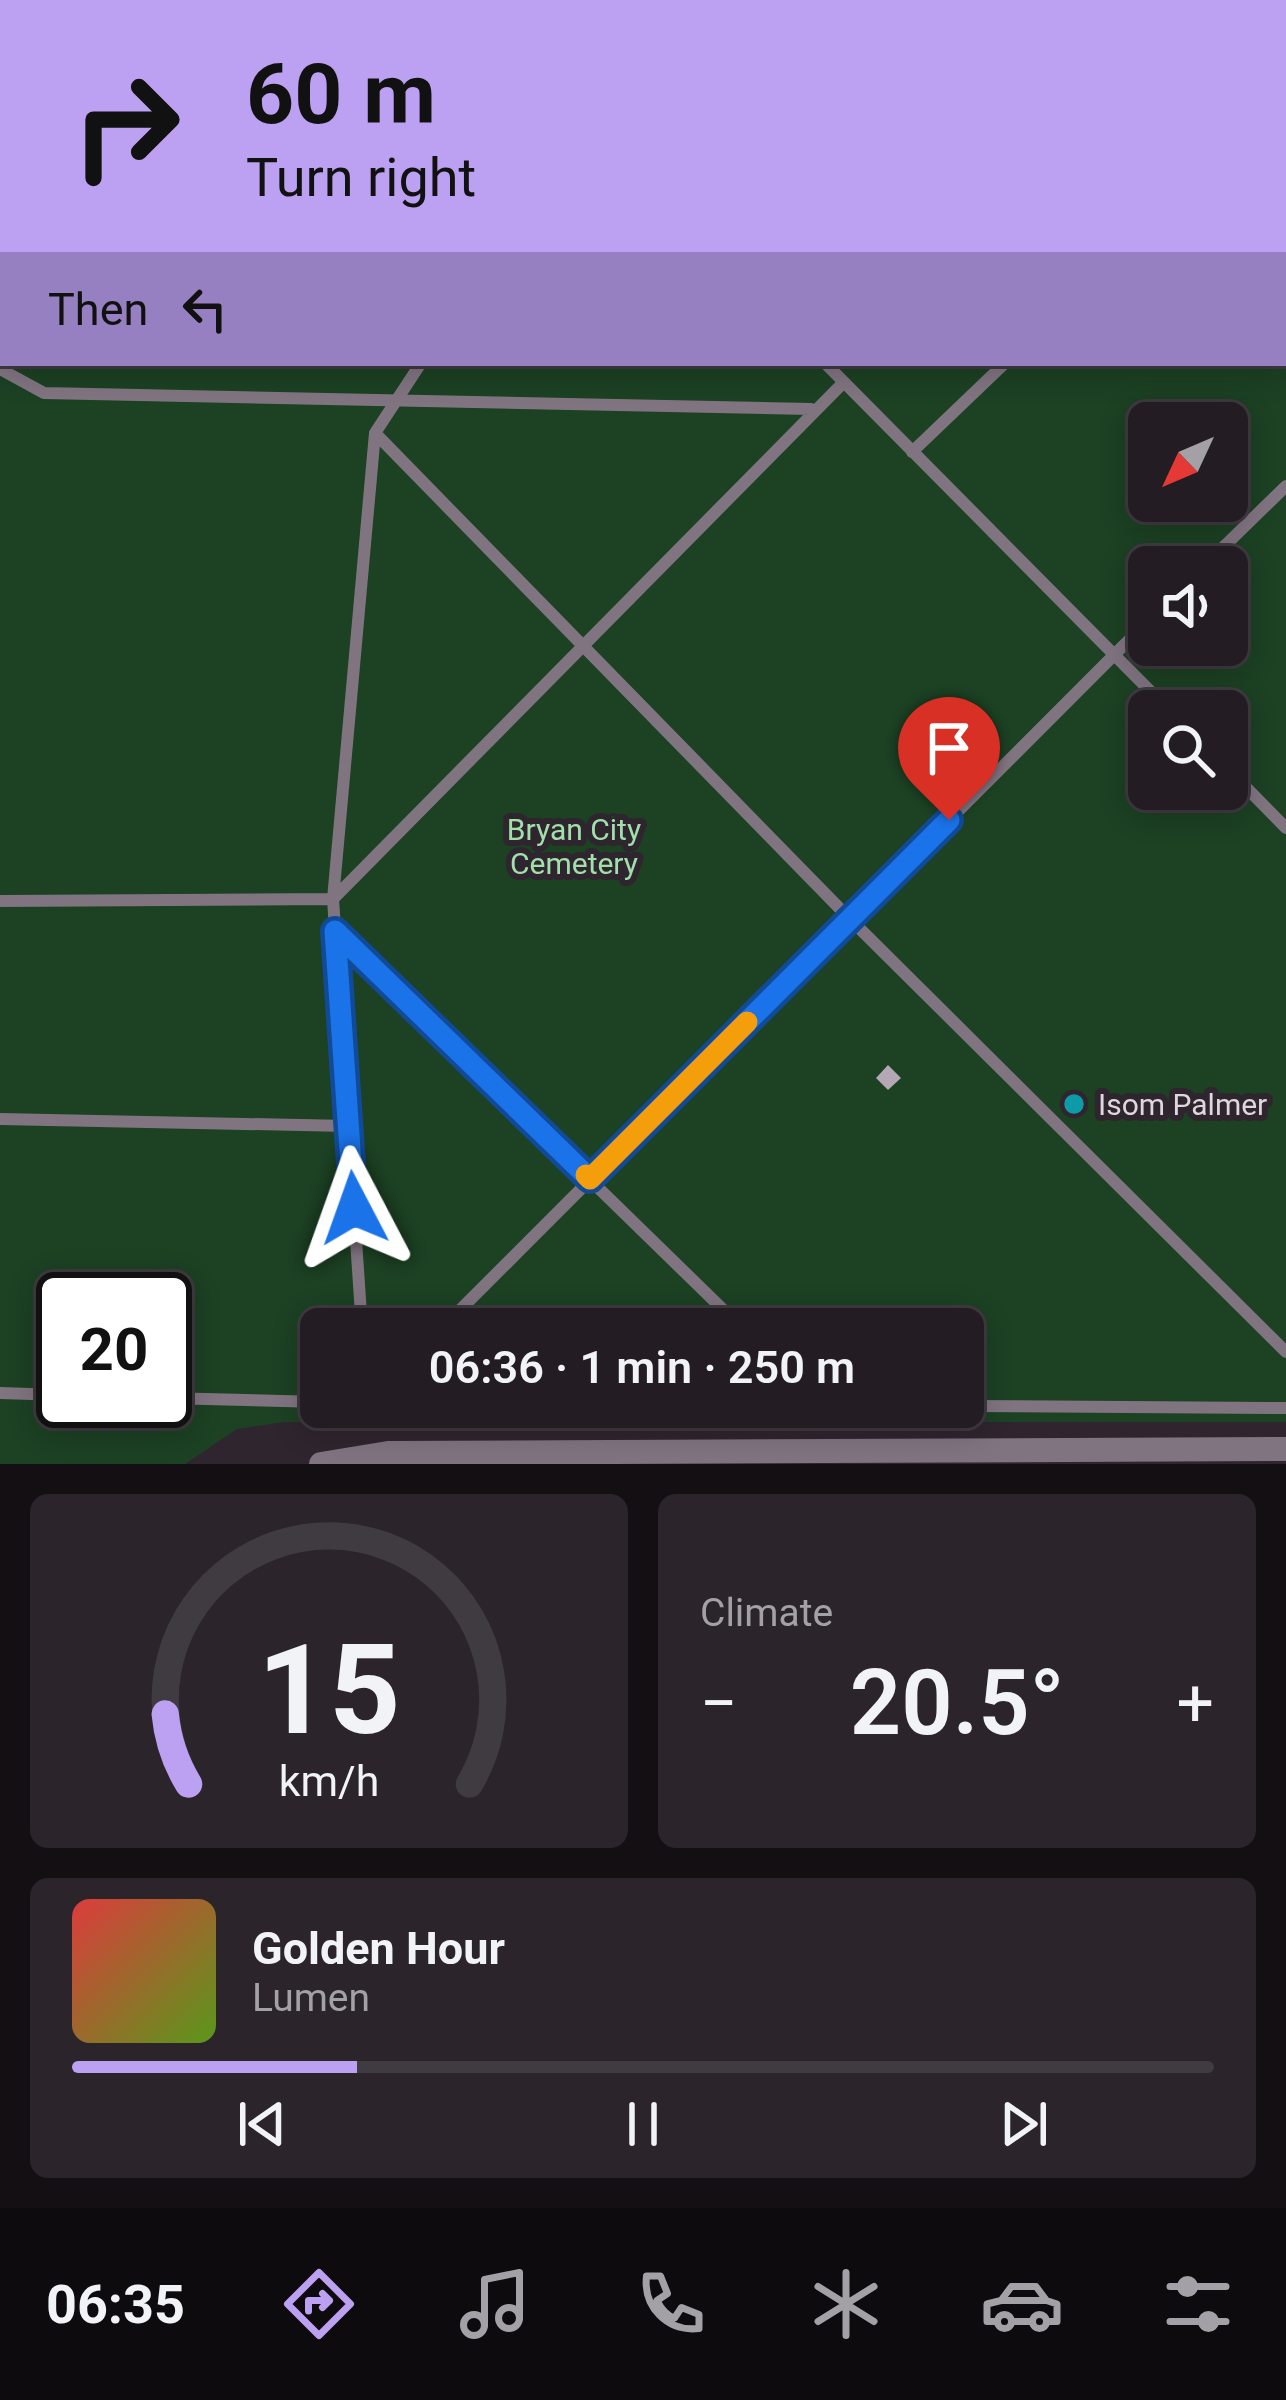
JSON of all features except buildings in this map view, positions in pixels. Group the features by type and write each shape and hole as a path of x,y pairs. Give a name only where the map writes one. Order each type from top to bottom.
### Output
{"street":[{"path":"321,1464 388,1453 685,1459 1018,1458 1286,1449"}],"lane":[{"path":"361,1308 333,899 375,433 419,366"},
{"path":"828,366 1149,690"},
{"path":"912,452 1003,366"},
{"path":"0,368 44,393 811,409"},
{"path":"0,901 333,899 586,648 811,409 844,382"},
{"path":"375,433 850,919 1286,1352"},
{"path":"1225,546 1286,486"},
{"path":"462,1308 1128,640"},
{"path":"1248,789 1286,828"},
{"path":"335,931 722,1308"},
{"path":"0,1119 348,1126"},
{"path":"0,1393 36,1394"},
{"path":"192,1399 300,1401"},
{"path":"984,1406 1286,1408"}],"green space":[{"name":"Bryan City Cemetery","path":"0,366 1286,366 1286,1422 984,1422 984,1308 300,1308 300,1422 237,1429 185,1464 0,1464"}],"slow traffic":[{"path":"586,1175 590,1179 747,1022"}],"place":[{"name":"Isom Palmer","path":"1074,1104"}],"route":[{"path":"354,1208 335,931 590,1179 949,820"}]}
